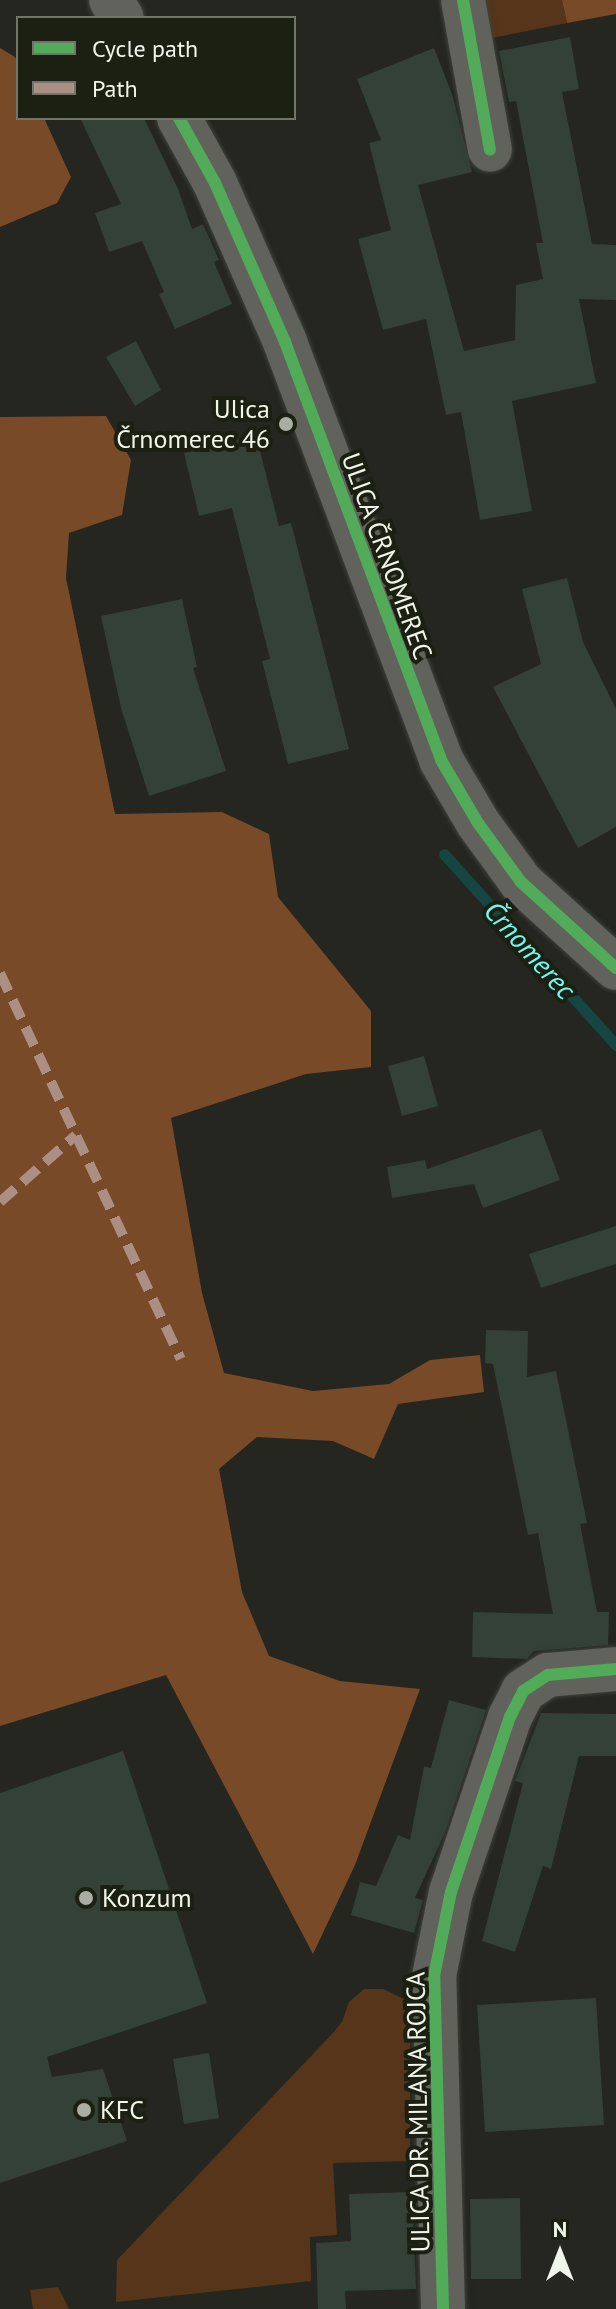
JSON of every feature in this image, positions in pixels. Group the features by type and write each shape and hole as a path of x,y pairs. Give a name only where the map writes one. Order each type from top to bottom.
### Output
{"street":[{"path":"463,0 490,150"},
{"name":"ULICA ČRNOMEREC","path":"180,120 215,183 285,342 441,760 478,823 521,882 616,968"},
{"name":"ULICA DR. MILANA ROJCA","path":"443,2309 434,1976 451,1892 510,1717 523,1691 548,1675 616,1669"}],"shaded area":[{"path":"479,0 562,0 567,23 482,40"},
{"path":"562,0 616,0 616,14 567,23"},
{"path":"0,48 16,59 16,120 45,120 71,177 57,203 0,227"},
{"path":"106,416 131,460 122,515 69,533 66,578 115,814 222,812 269,834 278,897 371,1011 371,1067 306,1074 171,1118 202,1293 224,1373 313,1391 389,1384 430,1360 480,1355 484,1392 398,1404 374,1459 333,1441 257,1437 219,1469 242,1592 269,1656 340,1681 420,1689 355,1865 313,1954 166,1675 0,1726 0,417"},
{"path":"364,1989 383,1989 404,1999 410,2011 410,2161 333,2163 337,2235 310,2237 311,2281 116,2302 117,2260 332,2034 342,2022 349,2002"},
{"path":"58,2287 69,2309 33,2309 30,2290"}],"building":[{"path":"570,37 579,89 562,92 592,244 616,245 616,300 579,299 596,383 512,401 532,511 480,520 461,412 446,415 426,319 383,330 358,239 391,230 369,143 381,140 357,79 434,48 452,94 472,172 418,185 464,351 515,340 516,285 543,279 536,243 543,243 516,101 509,102 499,51"},
{"path":"81,120 145,120 178,189 192,229 203,224 219,260 214,262 232,304 175,329 159,294 164,292 142,241 109,252 95,213 121,204"},
{"path":"136,341 161,390 135,406 106,357"},
{"path":"256,435 279,526 291,523 349,749 288,764 262,661 270,659 232,508 199,516 184,453"},
{"path":"567,578 583,642 616,709 616,827 578,848 493,687 541,664 522,589"},
{"path":"182,599 197,667 193,668 226,771 149,796 121,708 101,616"},
{"path":"424,1056 438,1106 402,1116 388,1066"},
{"path":"541,1129 560,1180 483,1208 474,1184 392,1198 387,1167 425,1160 427,1169"},
{"path":"616,1226 616,1264 541,1288 529,1254"},
{"path":"486,1330 528,1331 527,1377 556,1371 587,1523 580,1524 597,1612 609,1612 608,1645 534,1651 527,1659 472,1657 473,1612 553,1614 538,1533 528,1535 493,1364 485,1363"},
{"path":"449,1700 486,1710 446,1830 415,1898 423,1900 414,1933 351,1915 360,1882 376,1886 398,1835 410,1840 424,1766 431,1768"},
{"path":"541,1713 616,1714 616,1756 579,1756 551,1869 543,1866 515,1952 482,1941 523,1783 515,1781"},
{"name":"Konzum","path":"123,1751 207,2003 47,2057 52,2077 103,2069 127,2141 0,2183 0,1793"},
{"path":"596,1998 604,2125 485,2132 477,2005"},
{"path":"209,2053 219,2118 184,2124 173,2059"},
{"path":"412,2192 416,2289 345,2291 346,2309 318,2309 316,2243 351,2241 349,2194"},
{"path":"520,2198 521,2279 471,2279 470,2199"}],"waterway":[{"name":"Črnomerec","path":"444,854 616,1045"}],"marked path":[{"path":"0,973 181,1359"},
{"path":"0,1202 76,1135"}],"cycle path":[{"path":"463,0 490,150"},
{"path":"180,120 215,183 285,342 441,760 478,823 521,882 616,968"},
{"path":"443,2309 434,1976 451,1892 510,1717 523,1691 548,1675 616,1669"}],"place":[{"name":"Ulica Črnomerec 46","path":"286,424"},
{"name":"Konzum","path":"86,1898"},
{"name":"KFC","path":"84,2110"}]}
